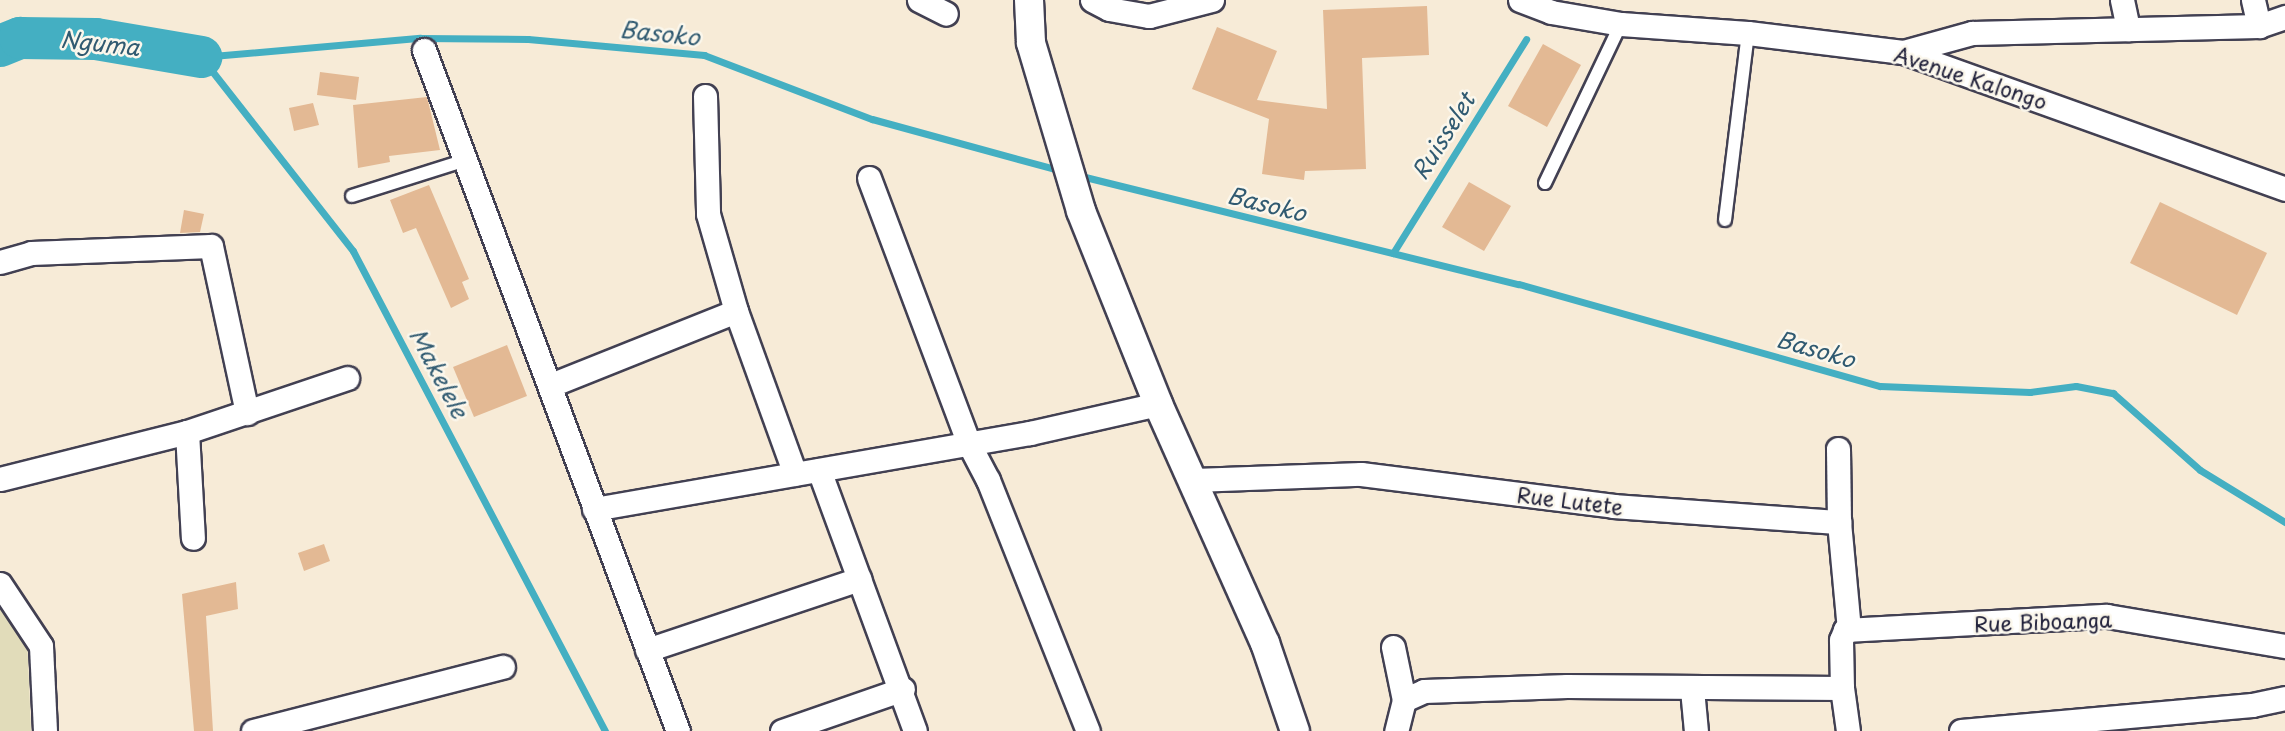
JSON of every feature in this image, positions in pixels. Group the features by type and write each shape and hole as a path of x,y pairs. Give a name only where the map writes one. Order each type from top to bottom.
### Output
{"street":[{"path":"919,0 946,14"},
{"path":"1028,0 1031,43 1081,211 1158,404 1194,480 1276,671 1295,731"},
{"path":"1092,0 1109,9 1149,16 1212,0"},
{"name":"Avenue Kalongo","path":"1520,0 1551,12 1621,24 1748,33 1903,52 2285,189"},
{"path":"2122,0 2128,29"},
{"path":"2253,0 2259,26"},
{"path":"1903,52 1972,33 2259,26 2285,17"},
{"path":"424,50 463,162 551,386 594,509 678,731"},
{"path":"705,96 708,214 736,311 795,474"},
{"path":"869,178 969,444 988,481 1088,731"},
{"path":"0,262 31,253 211,246 247,413"},
{"path":"551,386 736,311"},
{"path":"0,479 187,432 347,378"},
{"path":"594,509 969,444 1158,404"},
{"path":"187,432 192,538"},
{"path":"1838,449 1839,522 1846,631 1842,688 1848,731"},
{"path":"818,470 902,689 915,731"},
{"name":"Rue Lutete","path":"1194,480 1361,474 1614,506 1839,522"},
{"path":"647,650 859,579"},
{"path":"0,584 41,646 46,731"},
{"name":"Rue Biboanga","path":"1846,631 2107,615 2285,646"},
{"path":"1393,648 1404,699 1395,731"},
{"path":"253,731 503,667"},
{"path":"1404,699 1424,691 1567,686 1692,690 1842,688"},
{"path":"782,731 902,689"},
{"path":"1692,690 1696,731"},
{"path":"1961,731 2252,705 2285,698"}],"lane":[{"path":"1545,183 1621,24"},
{"path":"1725,220 1748,33"},
{"path":"352,196 463,162"}],"shaded area":[{"path":"0,600 27,637 31,731 0,731"}],"building":[{"path":"1427,6 1429,55 1362,58 1366,169 1305,171 1304,180 1262,174 1269,119 1192,89 1217,27 1277,51 1257,100 1327,109 1323,10"},
{"path":"1543,44 1581,65 1547,127 1508,106"},
{"path":"320,72 359,77 356,100 317,95"},
{"path":"427,97 440,150 389,156 390,162 358,168 353,105"},
{"path":"313,103 319,125 294,131 289,108"},
{"path":"1469,182 1511,206 1484,251 1442,227"},
{"path":"429,185 469,279 462,282 469,299 451,308 416,228 403,233 390,200"},
{"path":"2160,202 2267,253 2237,315 2130,263"},
{"path":"184,210 204,214 200,232 180,233"},
{"path":"507,345 527,396 474,417 453,367"},
{"path":"324,544 330,561 304,571 298,553"},
{"path":"236,582 238,609 206,616 213,731 194,731 182,594"}],"waterway":[{"name":"Nguma","path":"0,46 20,38 96,39 201,57"},
{"name":"Basoko","path":"201,57 420,38 528,39 704,55 872,119 1062,171"},
{"name":"Ruisselet","path":"1393,253 1526,39"},
{"name":"Makelele","path":"201,57 353,251 605,731"},
{"name":"Basoko","path":"1077,175 1519,284 1880,386 2030,392 2076,386 2113,393 2200,470 2285,522"}]}
